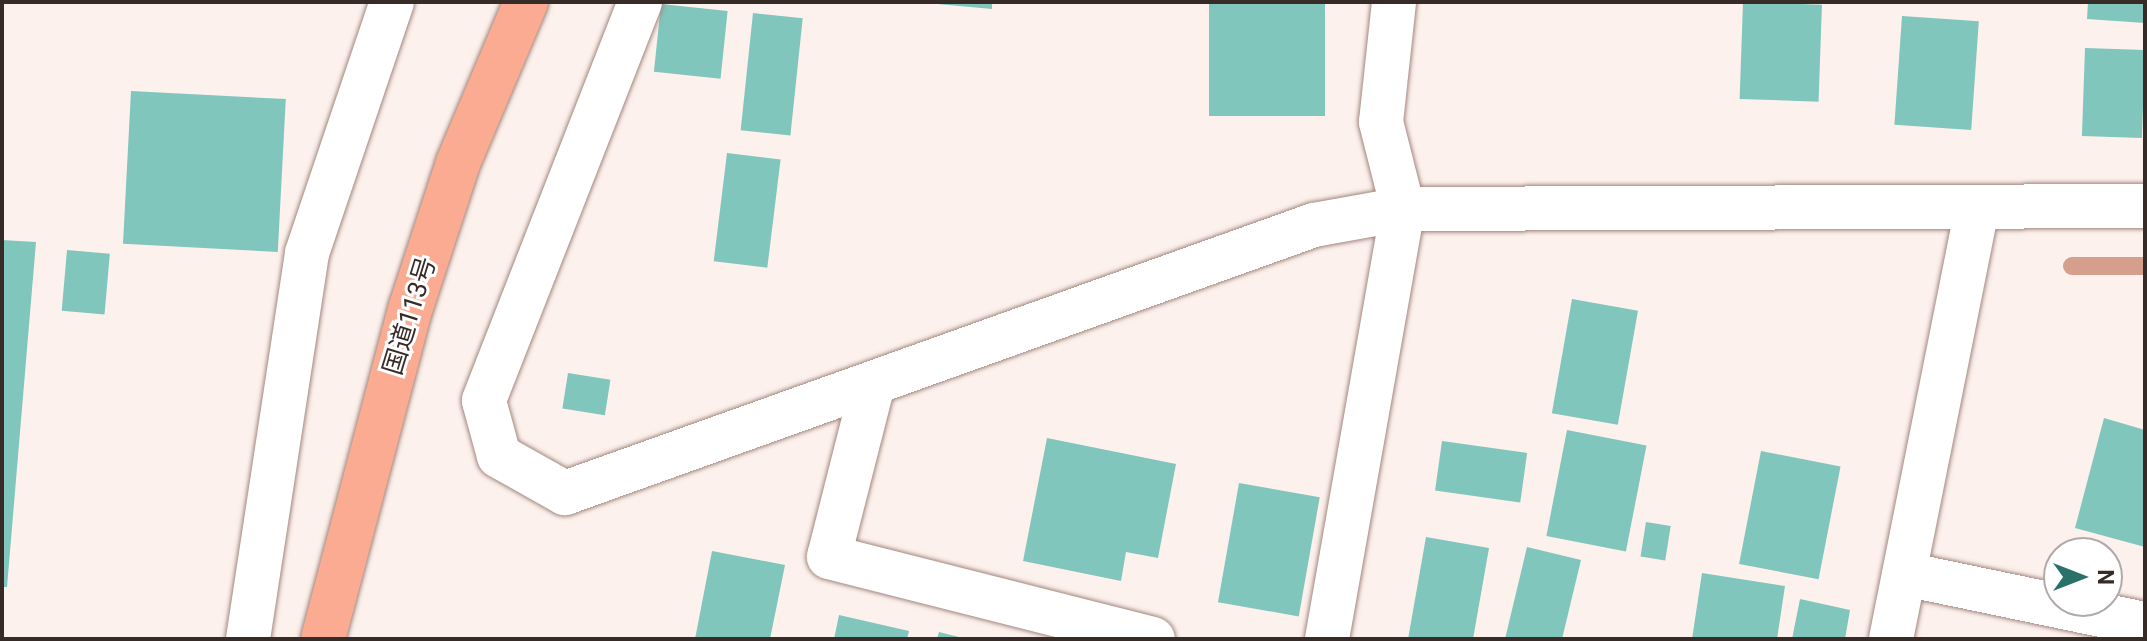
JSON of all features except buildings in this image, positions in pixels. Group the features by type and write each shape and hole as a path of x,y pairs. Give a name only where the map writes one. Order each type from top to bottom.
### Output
{"highway":[{"name":"国道113号","path":"323,639 411,307 458,163 526,2"}],"street":[{"path":"248,639 307,253 392,2"},
{"path":"640,2 484,401 499,456 565,493 872,388 1222,253 1314,225 1403,209 1977,210 2145,206"},
{"path":"1327,639 1403,209 1381,122 1394,2"},
{"path":"1891,639 1977,210"},
{"path":"872,388 829,557 1153,639"},
{"path":"1905,574 2145,624"}],"waterway":[{"path":"2072,266 2145,266"}]}
